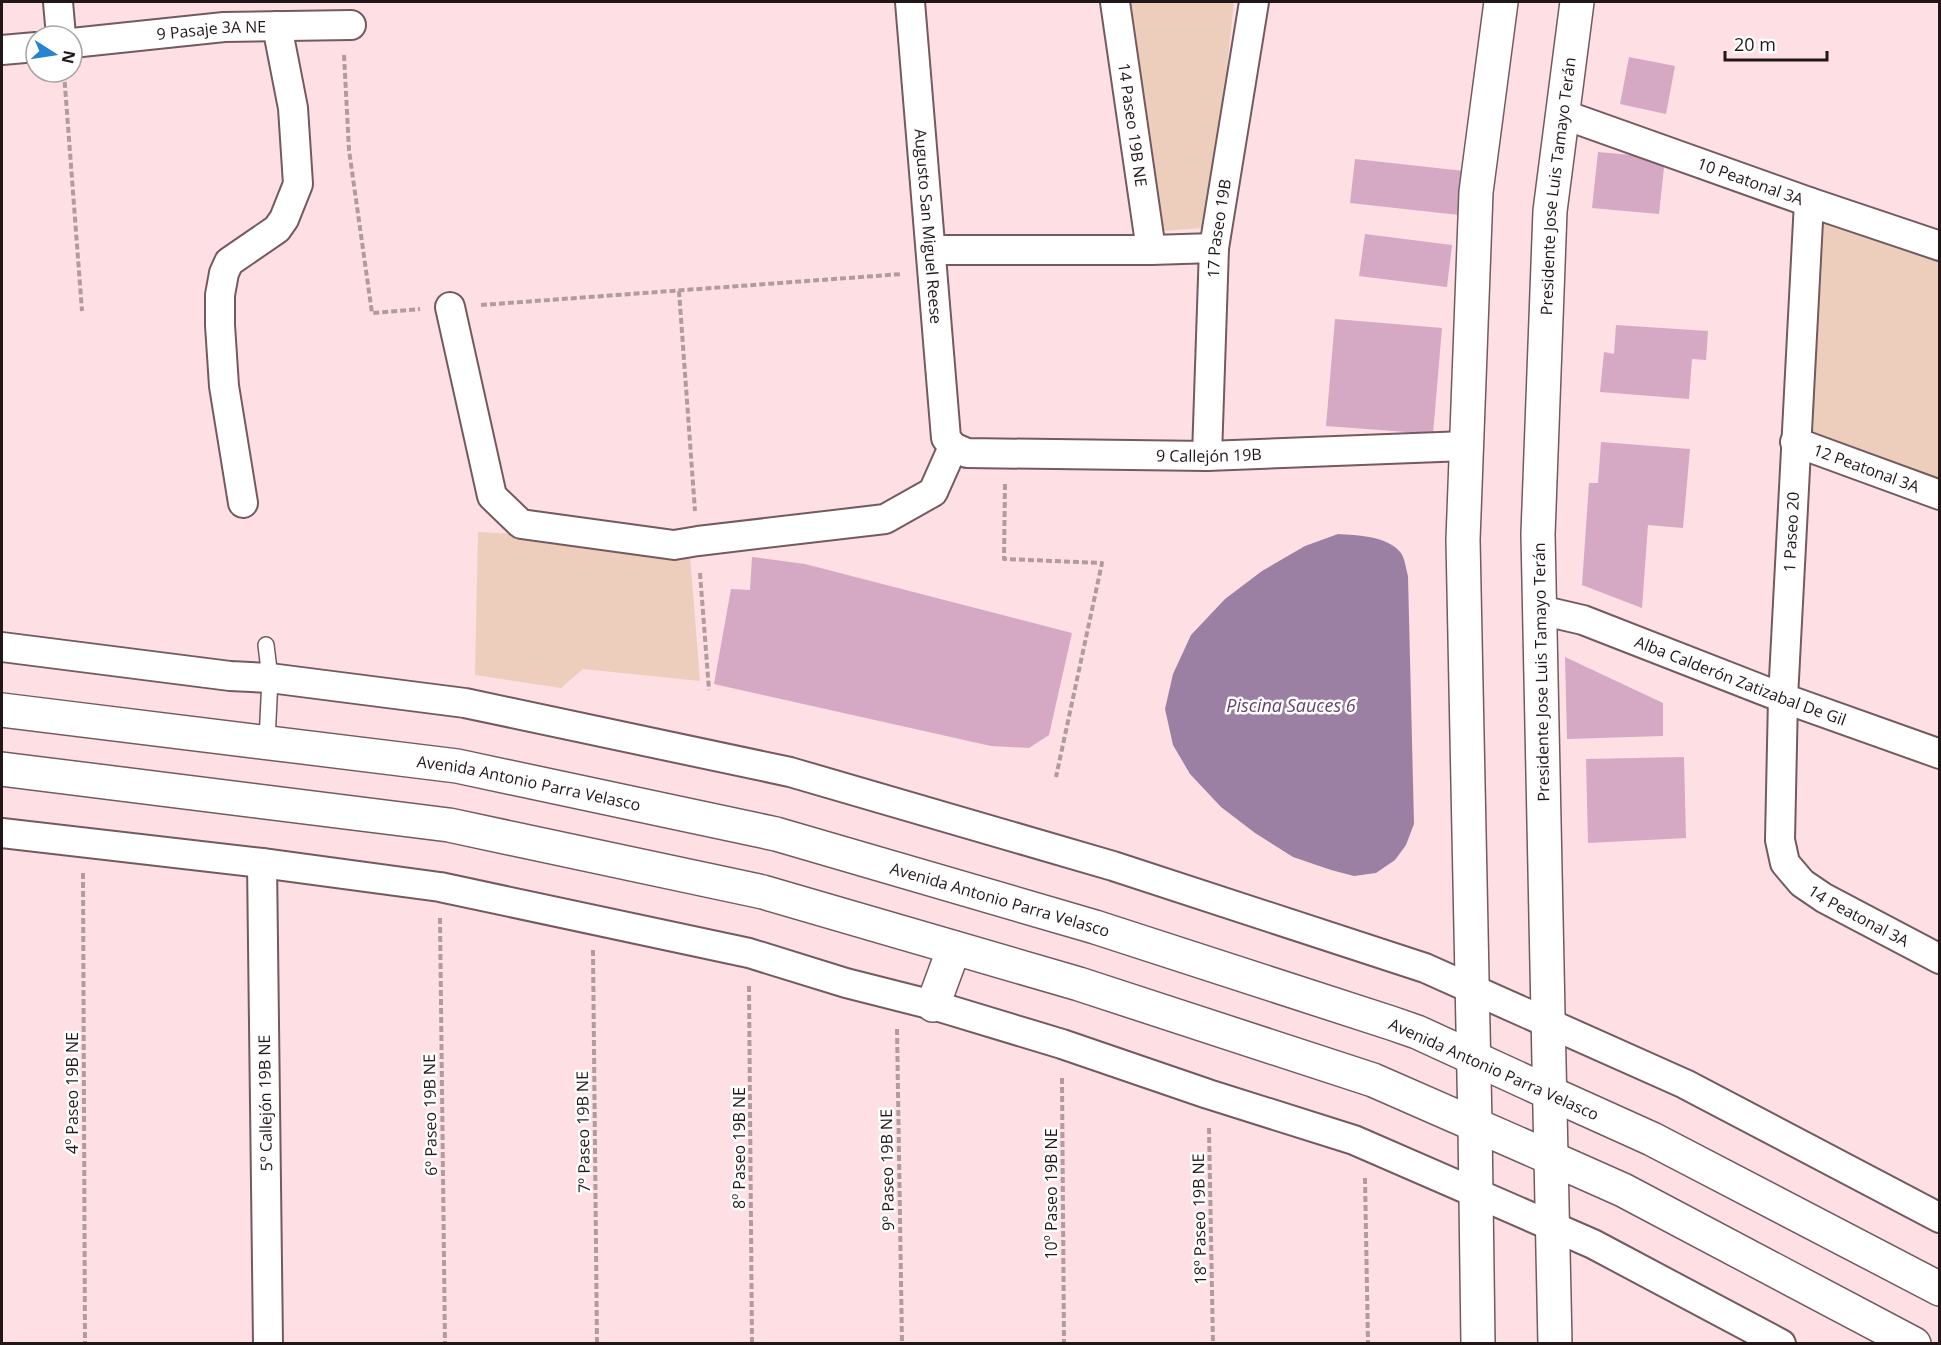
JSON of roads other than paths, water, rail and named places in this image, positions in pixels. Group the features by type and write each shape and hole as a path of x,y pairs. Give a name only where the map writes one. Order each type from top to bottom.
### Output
{"main road":[{"path":"1478,1344 1463,540 1476,192 1501,2"},
{"name":"Presidente Jose Luis Tamayo Terán","path":"1555,1344 1538,534 1550,211 1577,2"},
{"name":"Avenida Antonio Parra Velasco","path":"2,710 457,766 776,834 1118,934 1408,1029 1652,1139 1940,1289"},
{"path":"2,770 449,825 763,892 1079,984 1363,1077 1475,1125 1623,1190 1914,1344"},
{"path":"933,1005 954,948"}],"street":[{"path":"58,2 60,24"},
{"name":"Augusto San Miguel Reese","path":"910,2 945,438 953,447"},
{"name":"14 Paseo 19B NE","path":"1115,2 1150,250"},
{"name":"17 Paseo 19B","path":"1207,456 1214,248 1254,2"},
{"name":"9 Pasaje 3A NE","path":"84,42 224,27 347,25"},
{"path":"243,503 224,386 220,295 224,273 229,262 277,229 284,219 298,184 293,108 277,26"},
{"path":"2,50 24,48"},
{"name":"10 Peatonal 3A","path":"1562,114 1940,246"},
{"name":"1 Paseo 20","path":"1785,863 1780,840 1783,698 1809,202"},
{"path":"931,261 1214,248"},
{"path":"450,307 492,496 521,524 674,545 885,519 933,492 953,447"},
{"name":"12 Peatonal 3A","path":"1795,442 1940,495"},
{"name":"9 Callejón 19B","path":"953,447 967,453 1207,456 1466,446"},
{"name":"Alba Calderón Zatizabal De Gil","path":"1540,610 1583,620 1783,698 1940,754"},
{"path":"2,647 465,703 790,772 1113,866 1411,963 1685,1084 1940,1218"},
{"path":"2,832 440,887 749,953 933,1005 1062,1044 1364,1144 1593,1244 1781,1344"},
{"name":"5º Callejón 19B NE","path":"262,863 268,1344"},
{"name":"14 Peatonal 3A","path":"1785,863 1802,883 1824,898 1940,959"}],"lane":[{"path":"266,645 270,678 267,741"}],"water":[{"name":"Piscina Sauces 6","path":"1338,534 1372,538 1395,547 1401,553 1408,576 1414,824 1406,845 1395,860 1376,873 1354,876 1293,857 1255,833 1221,807 1190,774 1173,745 1165,709 1173,674 1191,635 1225,599 1262,571 1305,546"}]}
